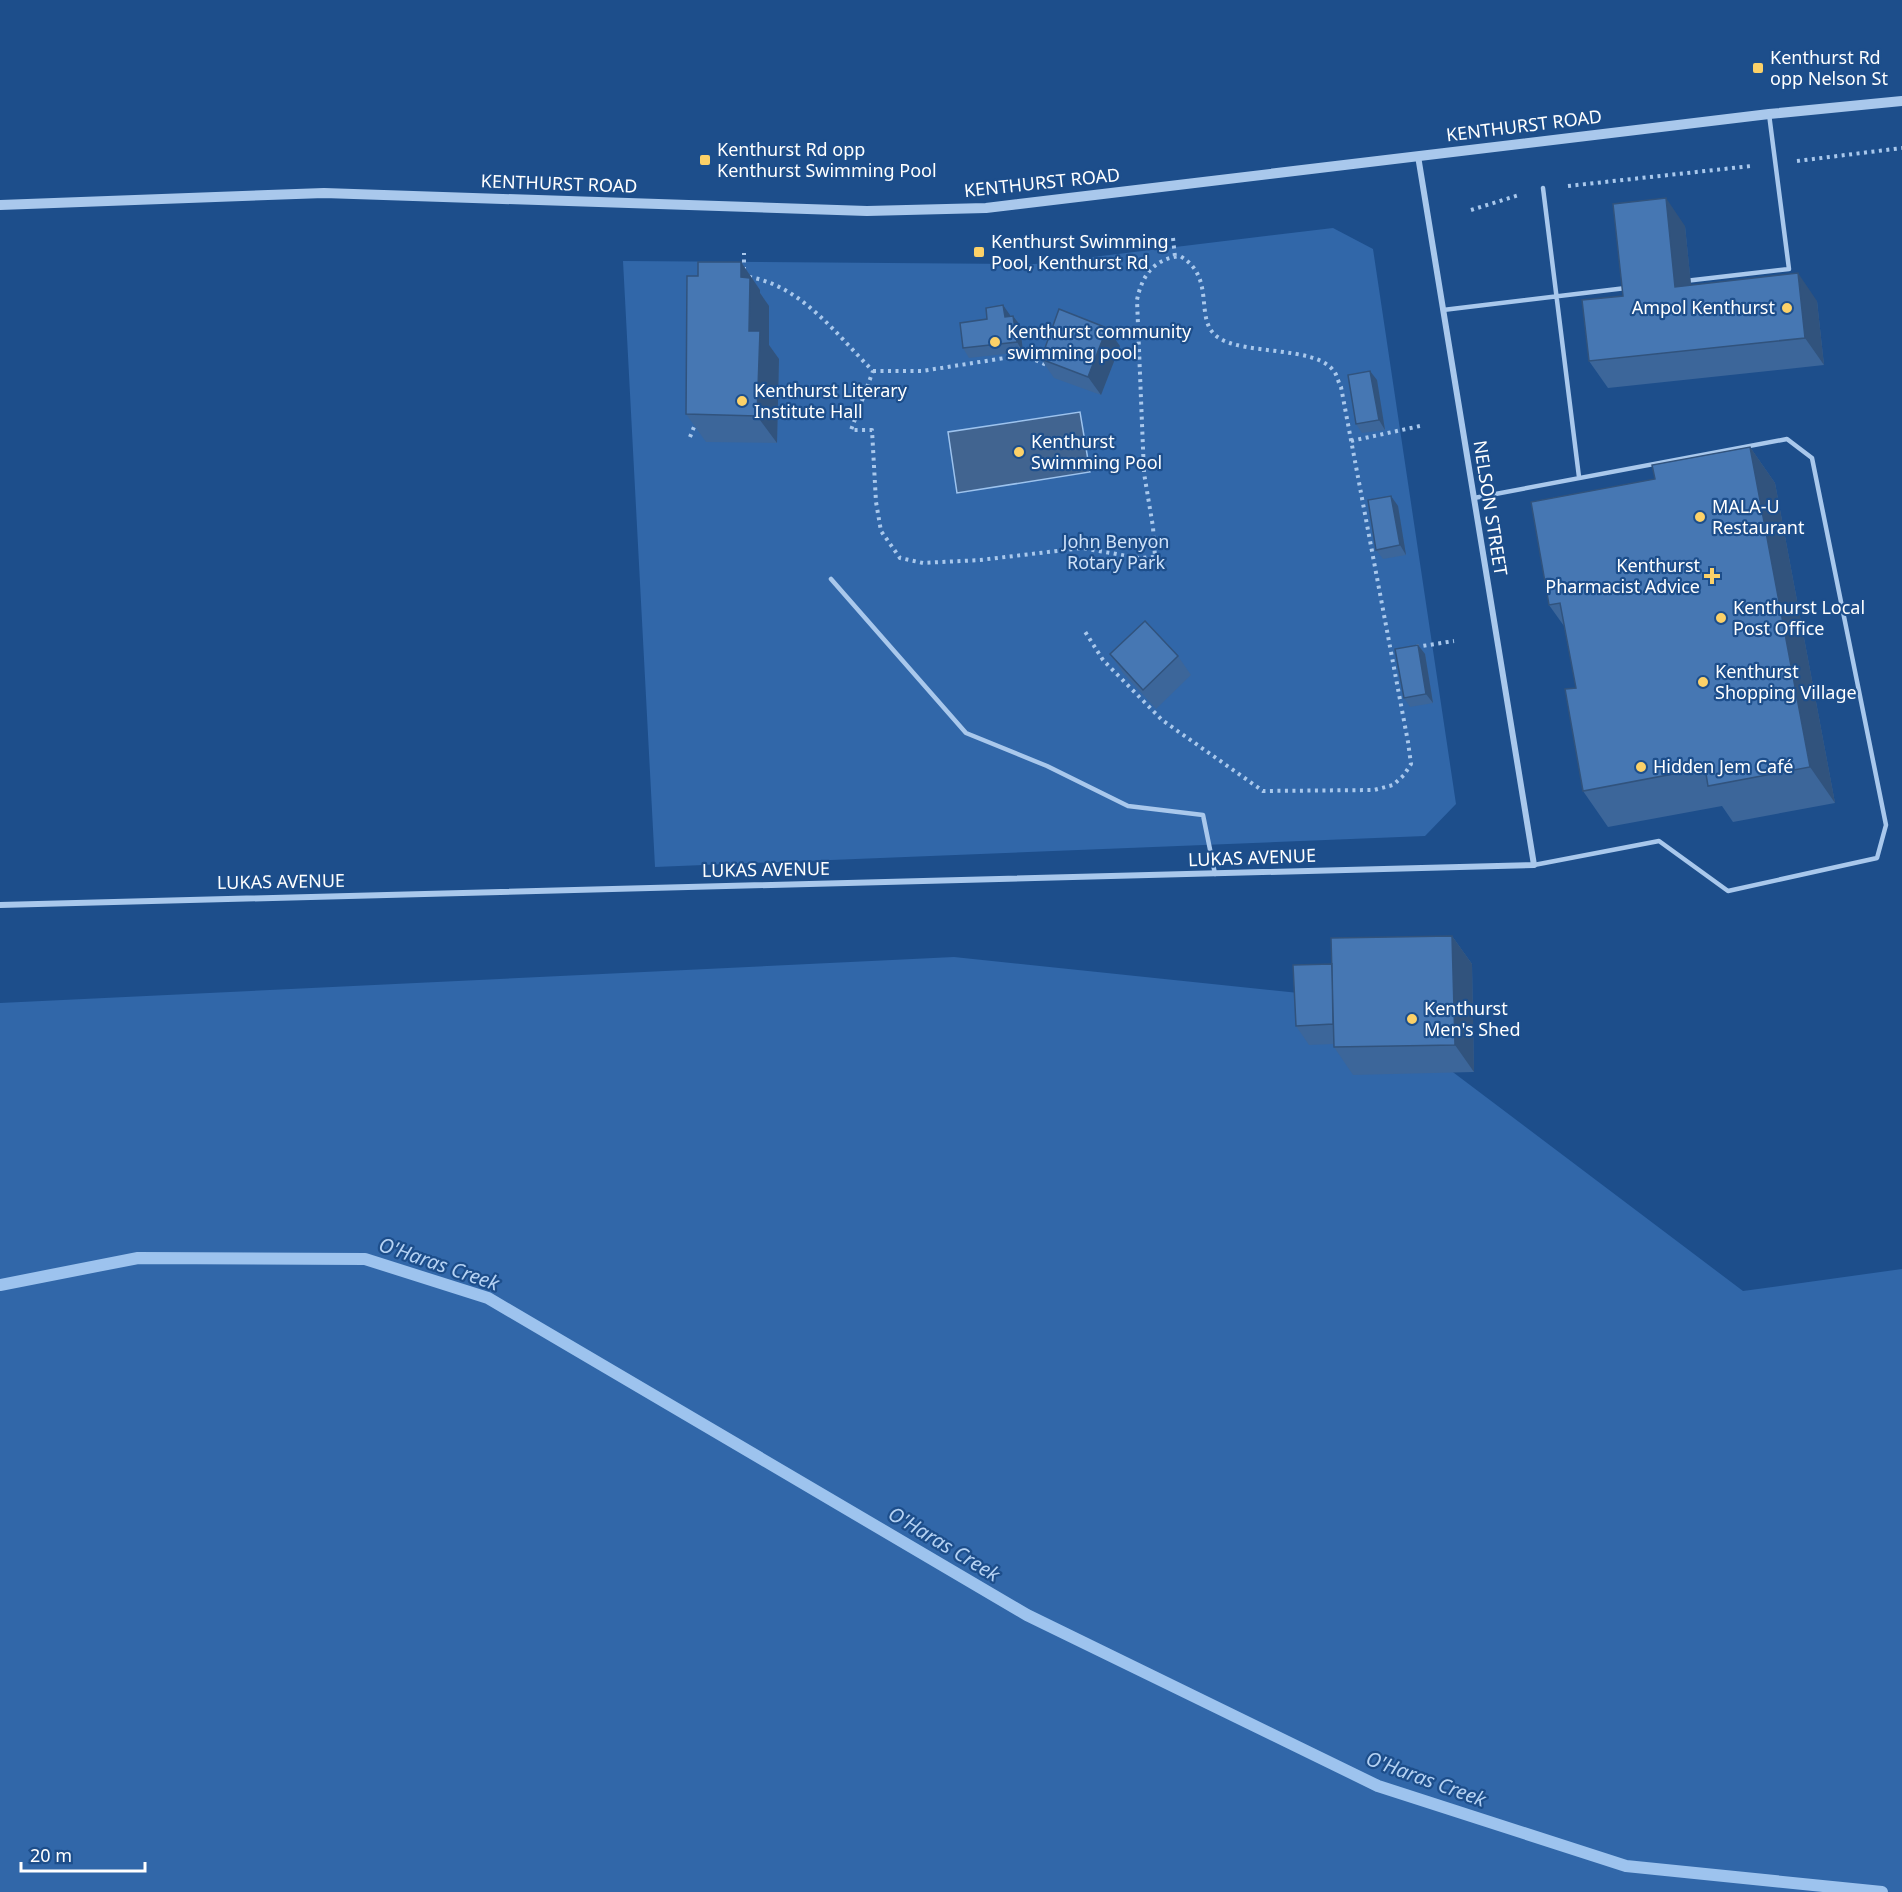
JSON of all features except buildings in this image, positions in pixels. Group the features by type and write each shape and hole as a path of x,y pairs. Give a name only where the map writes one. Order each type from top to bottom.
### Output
{"street":[{"name":"KENTHURST ROAD","path":"0,205 324,193 867,210 986,208 1769,114 1902,101"},
{"name":"NELSON STREET","path":"1418,156 1534,865"},
{"name":"LUKAS AVENUE","path":"0,904 1534,865"}],"lane":[{"path":"1673,283 1789,269 1769,114"},
{"path":"1543,188 1579,477"},
{"path":"1443,310 1638,287"},
{"path":"1474,498 1787,439 1812,458 1886,825 1877,858 1728,891 1659,841 1534,865"},
{"path":"831,579 966,733 1047,766 1128,806 1203,815 1215,874"}],"path":[{"path":"1471,210 1543,188 1902,148"},
{"path":"1173,238 1175,257"},
{"path":"744,253 744,276 790,292 810,307 873,371 922,371 1024,354 1057,369"},
{"path":"873,371 851,430 872,430 876,502 881,531 900,558 923,563 980,560 1082,548 1139,558 1155,556 1154,527 1144,473 1137,300 1140,285 1150,268 1180,256 1194,264 1201,277 1209,326 1218,338 1232,344 1318,360 1333,369 1341,387 1411,764 1404,775 1393,785 1374,790 1263,791 1162,720 1103,660 1084,630"},
{"path":"690,436 700,414"},
{"path":"1351,441 1420,426"},
{"path":"1410,647 1454,640"},
{"path":"1389,651 1400,649"}],"green space":[{"name":"John Benyon Rotary Park","path":"1333,228 1373,249 1456,804 1425,836 655,867 623,261 1035,264"},
{"path":"954,957 1356,999 1743,1291 1902,1269 1902,1892 0,1892 0,1003"}],"shaded area":[{"name":"Kenthurst Swimming Pool","path":"1080,412 1090,472 957,493 948,432"}],"waterway":[{"name":"O'Haras Creek","path":"0,1285 138,1258 365,1259 488,1298 1027,1615 1378,1786 1626,1866 1882,1892"}],"place":[{"name":"Kenthurst Rd opp Nelson St","path":"1758,68"},
{"name":"Kenthurst Rd opp Kenthurst Swimming Pool","path":"705,160"},
{"name":"Kenthurst Swimming Pool, Kenthurst Rd","path":"979,252"},
{"name":"Ampol Kenthurst","path":"1787,308"},
{"name":"Kenthurst community swimming pool","path":"995,342"},
{"name":"Kenthurst Literary Institute Hall","path":"742,401"},
{"name":"Kenthurst Swimming Pool","path":"1019,452"},
{"name":"MALA-U Restaurant","path":"1700,517"},
{"name":"Kenthurst Pharmacist Advice","path":"1712,576"},
{"name":"Kenthurst Local Post Office","path":"1721,618"},
{"name":"Kenthurst Shopping Village","path":"1703,682"},
{"name":"Hidden Jem Café","path":"1641,767"},
{"name":"Kenthurst Men's Shed","path":"1412,1019"}]}
